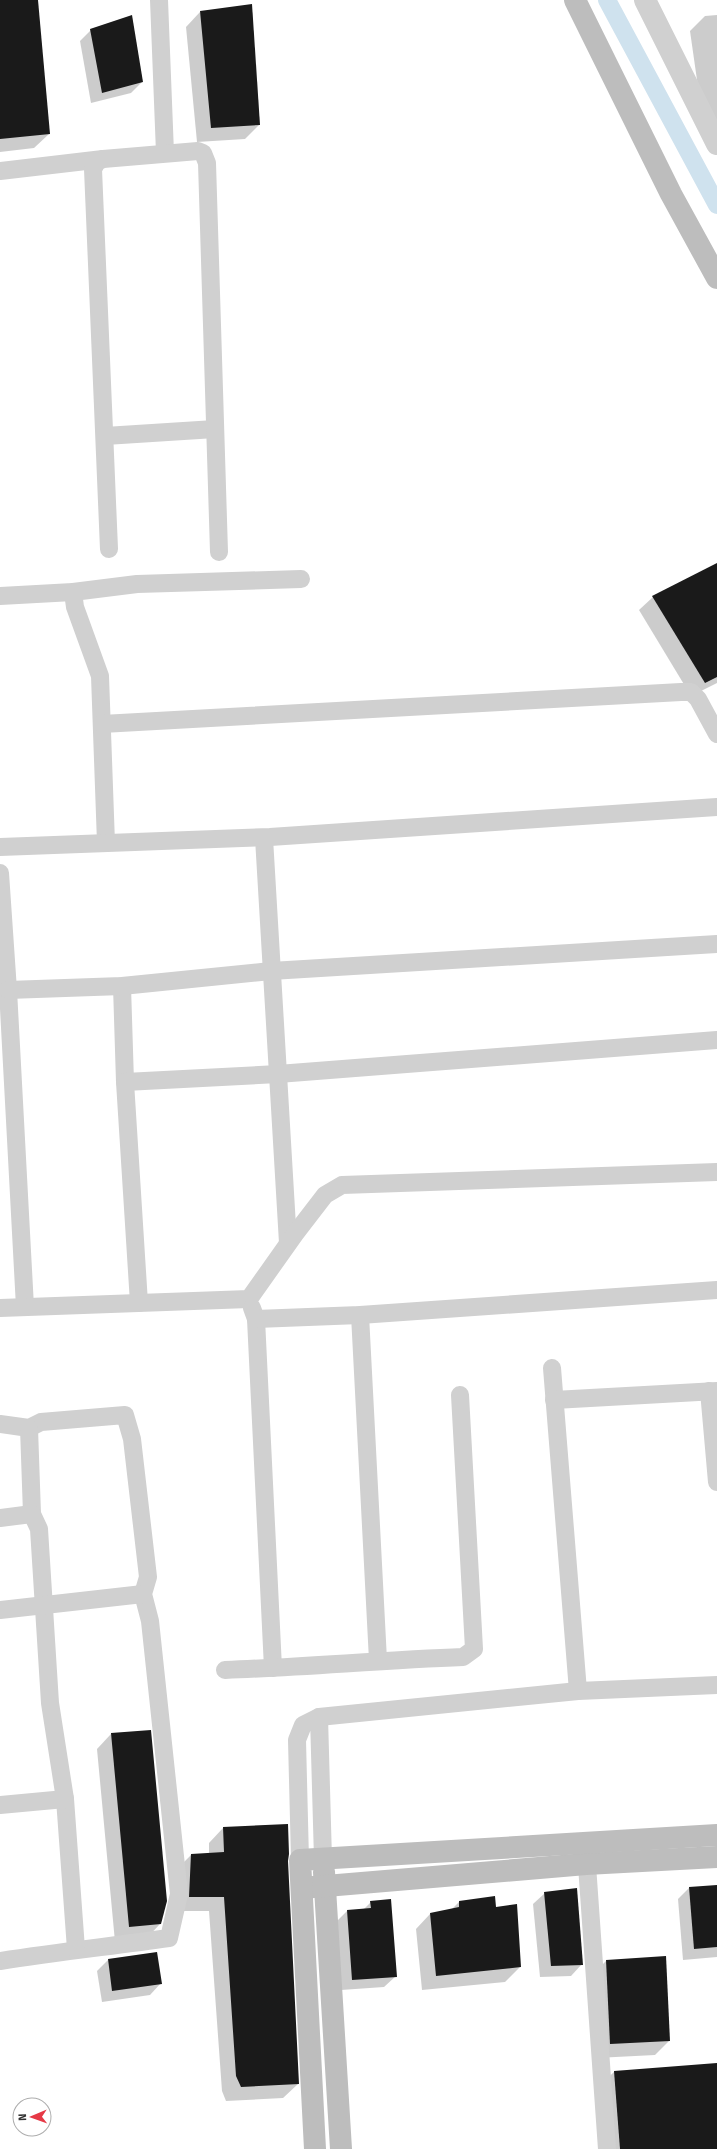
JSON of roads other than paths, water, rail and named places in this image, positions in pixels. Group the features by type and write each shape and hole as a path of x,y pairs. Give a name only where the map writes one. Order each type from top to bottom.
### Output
{"main road":[{"path":"575,0 671,194 717,278"},
{"path":"302,1888 586,1854 717,1835"},
{"path":"323,1859 341,2147 309,2148 300,1860 323,1859 586,1854 717,1857"}],"street":[{"path":"159,0 165,153"},
{"path":"645,0 717,144"},
{"path":"0,171 103,158 198,150 204,153 207,163 219,552"},
{"path":"103,158 96,162 93,169 110,549"},
{"path":"105,436 215,429"},
{"path":"0,596 74,592 137,584 301,579"},
{"path":"74,592 75,607 100,676 106,843"},
{"path":"102,724 691,692 698,699 717,734"},
{"path":"0,847 264,838 717,807"},
{"path":"264,838 288,1243"},
{"path":"0,873 8,990 25,1307"},
{"path":"8,990 122,986 271,971 717,944"},
{"path":"122,986 125,1082 139,1303"},
{"path":"125,1082 278,1074 717,1040"},
{"path":"249,1299 288,1243 325,1196 342,1185 717,1172"},
{"path":"256,1319 360,1315 717,1290"},
{"path":"0,1308 249,1299"},
{"path":"249,1299 256,1319 273,1668"},
{"path":"360,1315 378,1660"},
{"path":"552,1368 578,1690"},
{"path":"554,1400 713,1391 717,1482"},
{"path":"225,1670 378,1660 463,1657 474,1649 460,1396"},
{"path":"0,1424 30,1428 41,1422 126,1414 132,1439 148,1576 143,1594 150,1621 179,1894 169,1938 96,1948 76,1949 0,1961"},
{"path":"30,1428 32,1514 39,1529 50,1703 65,1799 76,1949"},
{"path":"0,1518 32,1514"},
{"path":"0,1610 143,1594"},
{"path":"300,1860 297,1740 303,1724 319,1717 578,1690 717,1685"},
{"path":"319,1717 323,1859"},
{"path":"0,1806 65,1799"},
{"path":"586,1854 607,2149"}],"waterway":[{"path":"607,0 717,205"}]}
